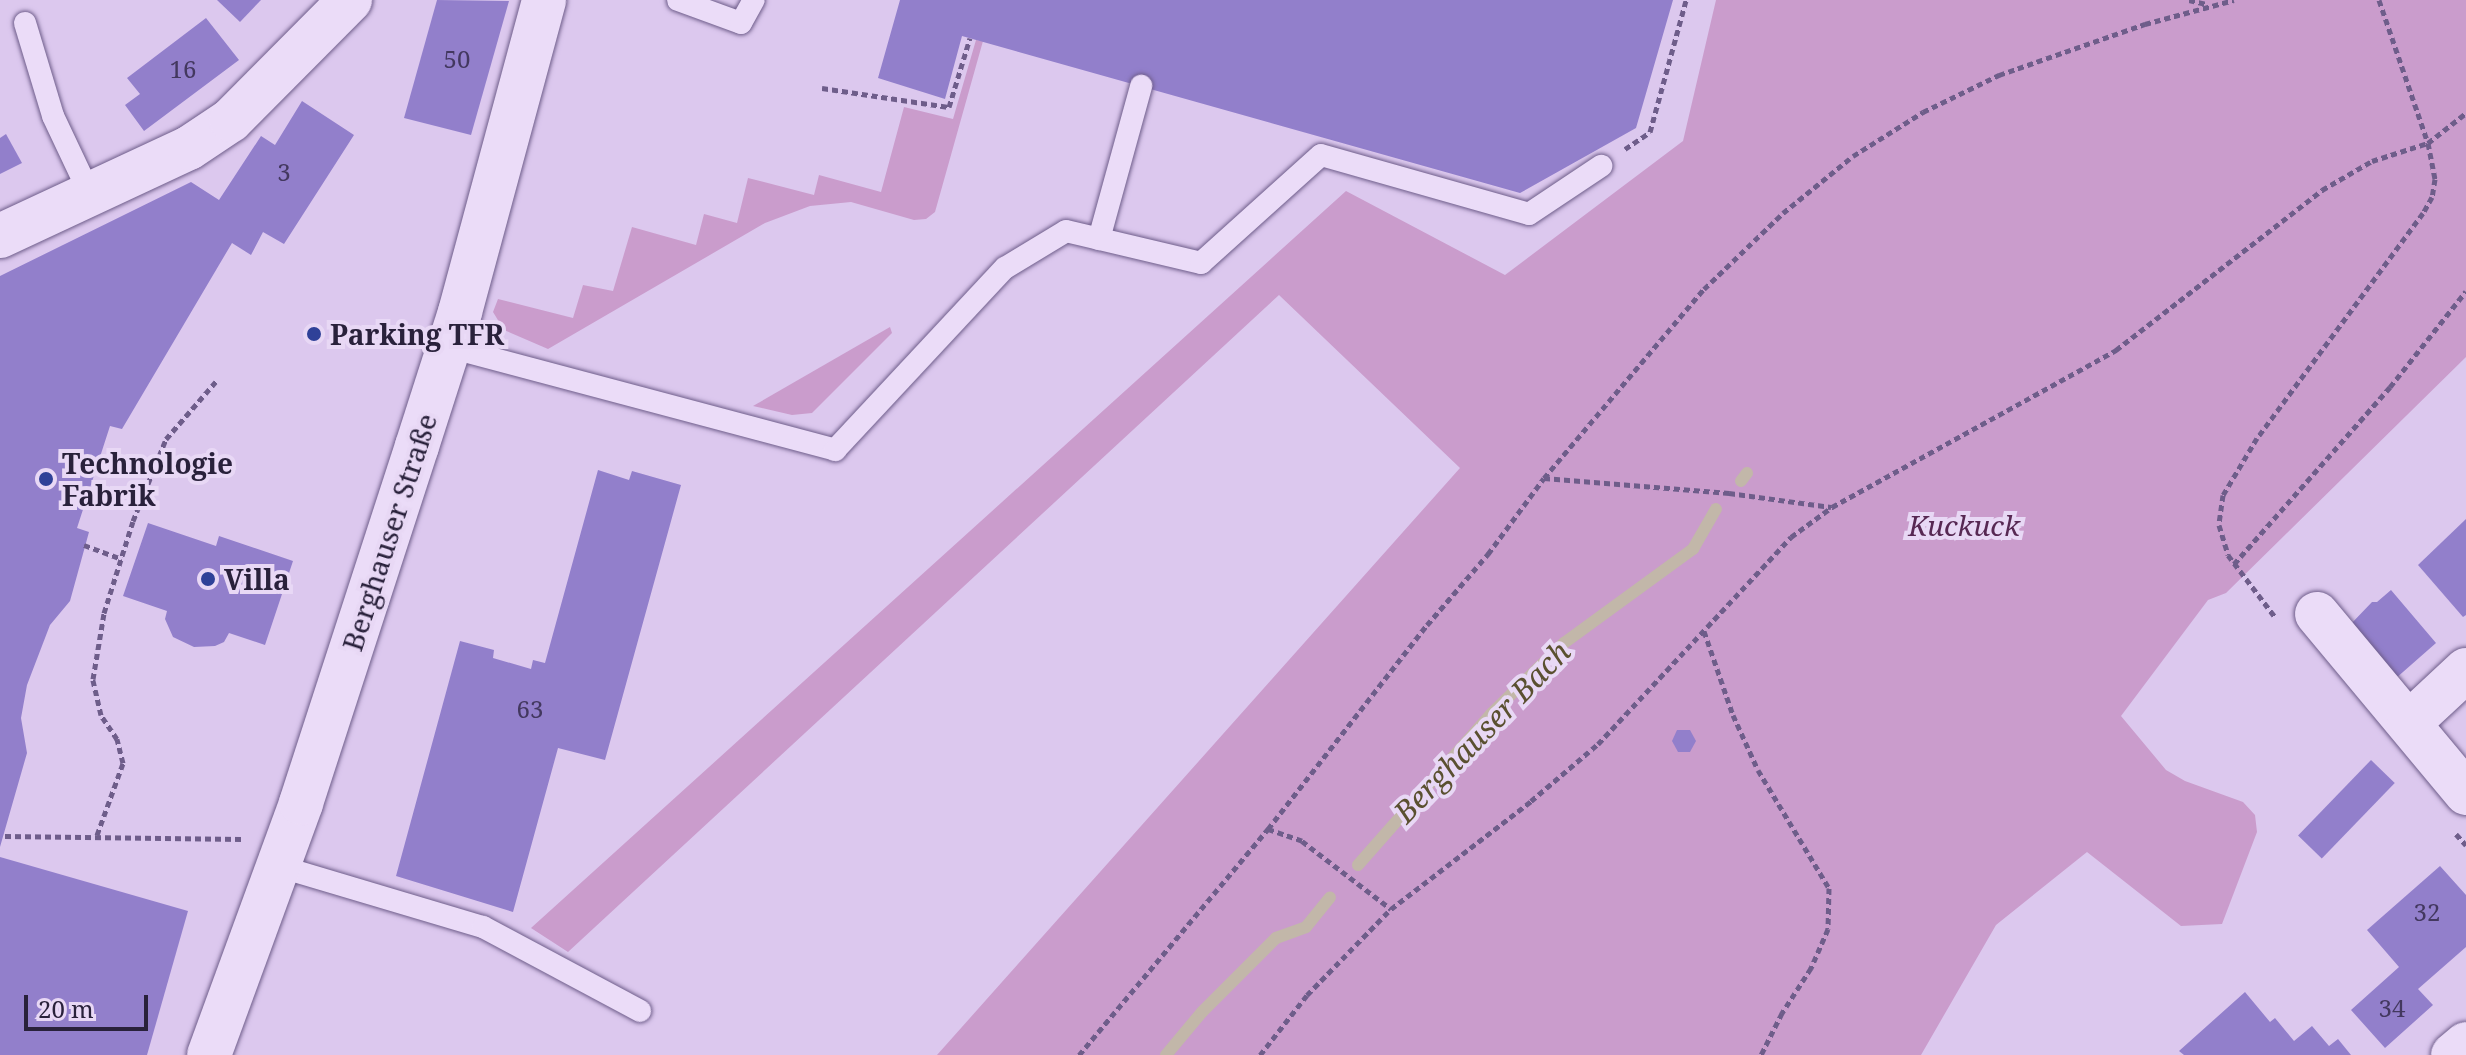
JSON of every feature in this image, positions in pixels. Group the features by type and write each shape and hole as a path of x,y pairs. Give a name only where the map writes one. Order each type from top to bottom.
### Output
{"street":[{"path":"0,236 189,148 231,120 350,0"},
{"name":"Berghauser Straße","path":"209,1055 282,853 449,347 544,0"},
{"path":"2301,622 2409,723 2461,813"},
{"path":"2409,723 2466,670"},
{"path":"2453,1055 2466,1044"}],"lane":[{"path":"678,0 741,23 754,0"},
{"path":"25,23 53,116 89,192"},
{"path":"1099,239 1141,86"},
{"path":"449,347 835,450 1005,268 1066,231 1201,263 1321,155 1529,214 1601,166"},
{"path":"282,853 483,927 640,1011"}],"path":[{"path":"1601,166 1650,132 1686,0"},
{"path":"2189,0 2210,5"},
{"path":"1079,1055 1268,829 1427,625 1488,554 1544,478 1704,289 1783,213 1853,156 1923,112 1999,75 2210,5 2234,0"},
{"path":"2301,622 2234,564 2219,525 2231,477 2432,197 2435,179 2428,143 2379,0"},
{"path":"822,88 949,107 970,38"},
{"path":"1260,1055 1307,995 1391,909 1598,744 1769,557 1832,507 2116,350 2322,190 2372,161 2428,143 2466,113"},
{"path":"2234,564 2390,387 2466,291"},
{"path":"97,835 123,763 117,739 101,715 93,679 104,613 166,439 218,379"},
{"path":"1544,478 1729,493 1832,507"},
{"path":"84,545 122,559"},
{"path":"1704,631 1733,715 1758,770 1829,888 1828,929 1811,968 1782,1013 1761,1055"},
{"path":"2461,813 2466,845"},
{"path":"1268,829 1302,841 1391,909"},
{"path":"5,836 97,835 282,853"}],"green space":[{"name":"Kuckuck","path":"1716,0 2466,0 2466,357 2226,593 2208,600 2121,716 2166,770 2185,781 2243,802 2255,815 2257,832 2222,924 2181,926 2087,852 1996,925 1921,1055 937,1055 1460,468 1279,295 568,952 531,928 1346,191 1505,275 1683,141"},
{"path":"976,40 983,41 935,212 926,219 914,220 851,202 810,206 765,223 548,349 504,330 493,312 498,299 573,318 583,285 613,291 632,227 696,245 704,214 737,223 748,178 814,195 819,175 881,192 904,107 953,119"},
{"path":"890,327 892,333 812,413 792,415 753,406"}],"building":[{"path":"217,0 261,0 240,22"},
{"path":"437,0 509,1 471,135 404,118"},
{"path":"900,0 1673,0 1636,128 1520,193 962,36 945,99 878,78"},
{"path":"206,18 239,60 144,131 125,105 140,94 127,78"},
{"name":"Technologie Fabrik","path":"302,101 354,135 284,244 263,232 251,255 232,243 122,429 110,426 77,528 89,532 70,601 50,625 27,685 21,718 27,753 0,847 0,276 191,182 219,200 261,136 275,145"},
{"path":"6,134 22,163 0,174 0,138"},
{"path":"598,470 629,480 632,471 681,485 605,760 558,748 513,912 396,876 460,641 494,650 493,658 531,669 533,660 545,663"},
{"path":"2466,519 2466,615 2463,617 2418,565"},
{"name":"Villa","path":"148,523 216,546 219,536 293,561 265,645 229,633 224,642 215,646 194,647 173,637 165,619 167,611 123,596"},
{"path":"2391,590 2436,643 2395,679 2349,626 2372,602 2377,602"},
{"path":"1677,730 1690,730 1696,741 1690,752 1678,752 1672,741"},
{"path":"2371,760 2395,783 2322,858 2298,836"},
{"path":"0,857 188,911 147,1055 0,1055"},
{"path":"2440,866 2466,895 2466,947 2418,989 2433,1005 2385,1048 2351,1010 2399,967 2367,930"},
{"path":"2245,992 2270,1022 2275,1018 2294,1041 2312,1026 2329,1046 2338,1039 2351,1055 2184,1055 2179,1051"}],"waterway":[{"name":"Berghauser Bach","path":"1741,481 1747,473"},
{"name":"Berghauser Bach","path":"1358,865 1491,714 1564,643 1693,549 1716,509"},
{"name":"Berghauser Bach","path":"1166,1055 1202,1012 1276,938 1306,927 1330,897"}],"place":[{"name":"Parking TFR","path":"314,334"},
{"name":"Technologie Fabrik","path":"46,479"},
{"name":"Villa","path":"208,579"}]}
